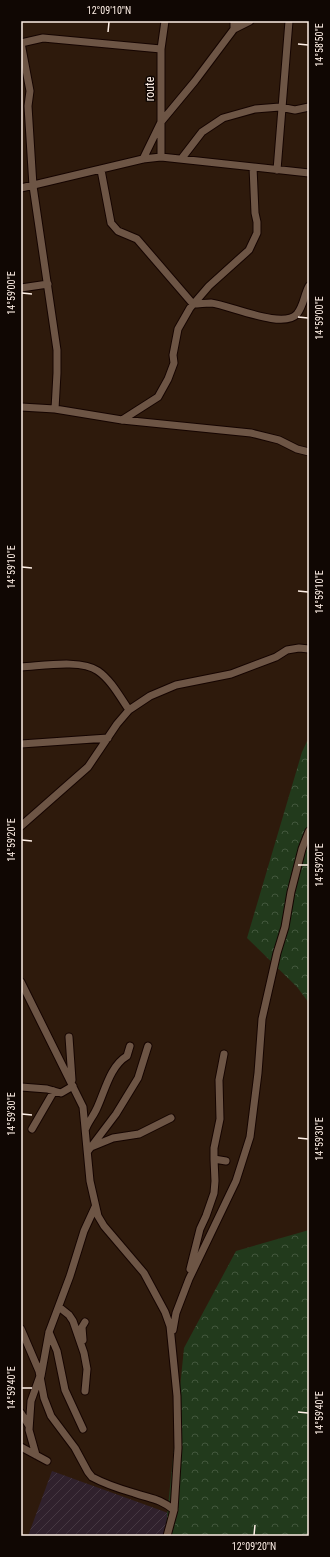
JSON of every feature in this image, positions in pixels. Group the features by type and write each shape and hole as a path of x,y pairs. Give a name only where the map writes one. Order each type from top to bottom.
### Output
{"street":[{"name":"route","path":"161,157 161,49 165,21"},
{"path":"234,21 234,29"},
{"path":"143,159 161,122 195,82 234,29 242,21"},
{"path":"234,29 250,21"},
{"path":"277,170 289,21"},
{"path":"54,409 57,350 33,186 28,106 30,91 21,43 43,38 161,49"},
{"path":"182,158 202,132 223,118 255,109 282,107 295,110 309,107"},
{"path":"21,188 143,159 161,157 182,158 309,173"},
{"path":"122,420 158,397 168,379 174,363 173,355 178,329 190,308 209,286 249,250 257,233 253,167"},
{"path":"101,170 111,223 118,231 137,238 193,304"},
{"path":"21,288 48,284"},
{"path":"193,304 212,303 253,315 282,319 296,315 303,305 305,294 309,286"},
{"path":"21,399 22,407 54,409 122,420 250,433 279,440 297,449 309,452"},
{"path":"21,826 88,767 117,724 129,710 150,696 176,685 231,674 276,657 287,650 300,648 309,649"},
{"path":"21,667 77,664 98,670 107,678 129,710"},
{"path":"21,744 108,738"},
{"path":"188,1279 236,1181 250,1137 258,1073 262,1019 277,953 285,927 291,892 302,849 309,831"},
{"path":"21,982 83,1108 89,1149 90,1181 98,1216 104,1226 144,1273 165,1312 170,1326 171,1350 177,1396 178,1448 174,1510 167,1536"},
{"path":"68,1038 72,1085"},
{"path":"86,1128 96,1110 110,1076 121,1059 127,1056 130,1046"},
{"path":"89,1149 116,1114 138,1078 148,1046"},
{"path":"171,1350 176,1314 188,1279 200,1229 206,1216 215,1187 214,1148 220,1119 220,1080 224,1054"},
{"path":"21,1087 47,1089 61,1093 72,1085"},
{"path":"32,1129 54,1091"},
{"path":"89,1149 113,1138 139,1134 171,1118"},
{"path":"214,1159 226,1161"},
{"path":"36,1456 29,1426 31,1401 40,1378 49,1332 59,1307 84,1231 95,1207"},
{"path":"59,1307 71,1318 84,1353 87,1369 85,1391"},
{"path":"84,1353 86,1351 81,1330 82,1325 85,1322"},
{"path":"21,1329 39,1371 44,1398 51,1416 75,1448 92,1477 134,1493 165,1502 174,1510"},
{"path":"49,1332 57,1351 65,1390 83,1429"},
{"path":"21,1413 29,1426"},
{"path":"21,1447 47,1461"}],"shaded area":[{"path":"52,1471 171,1514 163,1536 28,1536"}],"green space":[{"path":"309,737 309,1003 297,987 247,938 302,752"},
{"path":"309,1230 309,1536 165,1536 184,1348 236,1251"}]}
